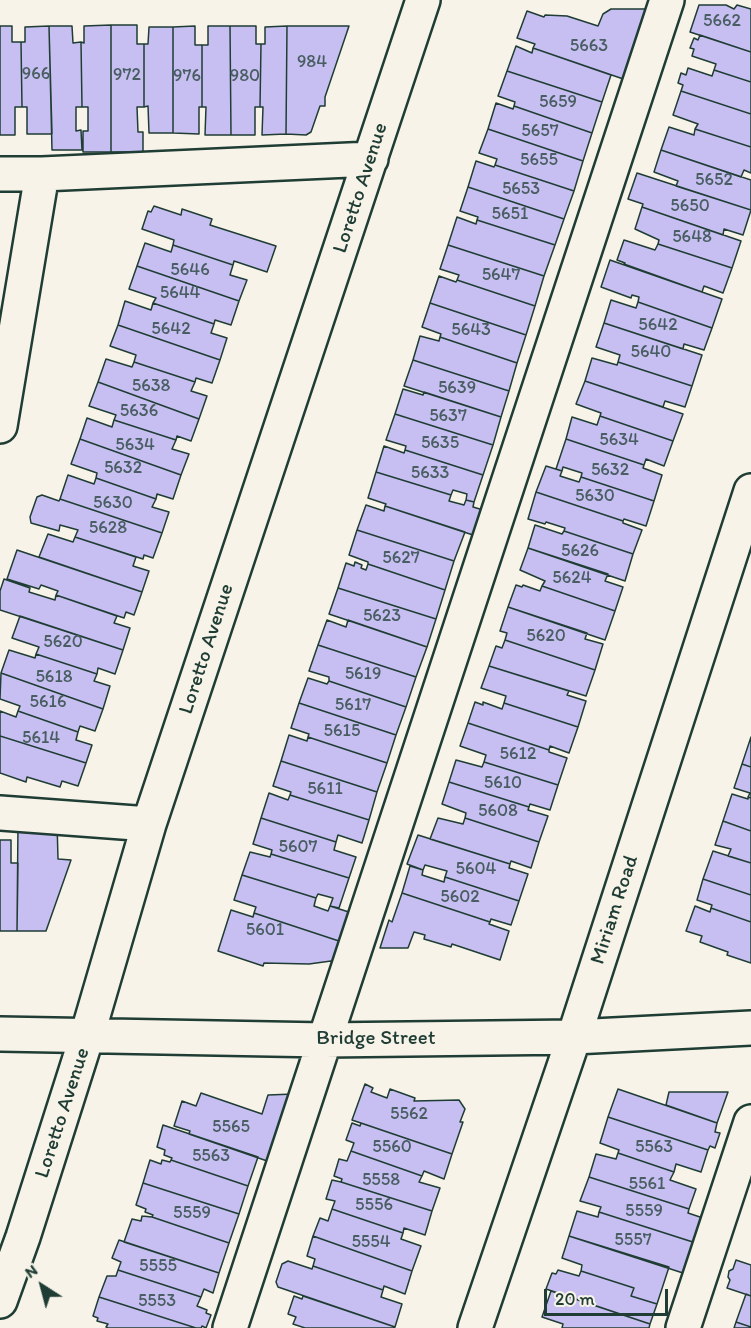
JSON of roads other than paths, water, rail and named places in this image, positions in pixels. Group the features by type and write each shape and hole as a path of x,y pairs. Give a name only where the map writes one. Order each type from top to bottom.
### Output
{"street":[{"name":"Loretto Avenue","path":"0,1301 11,1237 87,1036 149,824 423,0"},
{"path":"230,1328 667,0"},
{"path":"0,174 371,159"},
{"path":"0,426 42,174"},
{"name":"Miriam Road","path":"475,1328 573,1037 751,491"},
{"path":"0,813 149,824"},
{"name":"Bridge Street","path":"0,1034 325,1040 573,1037 751,1028"},
{"path":"683,1328 751,1122"}]}
